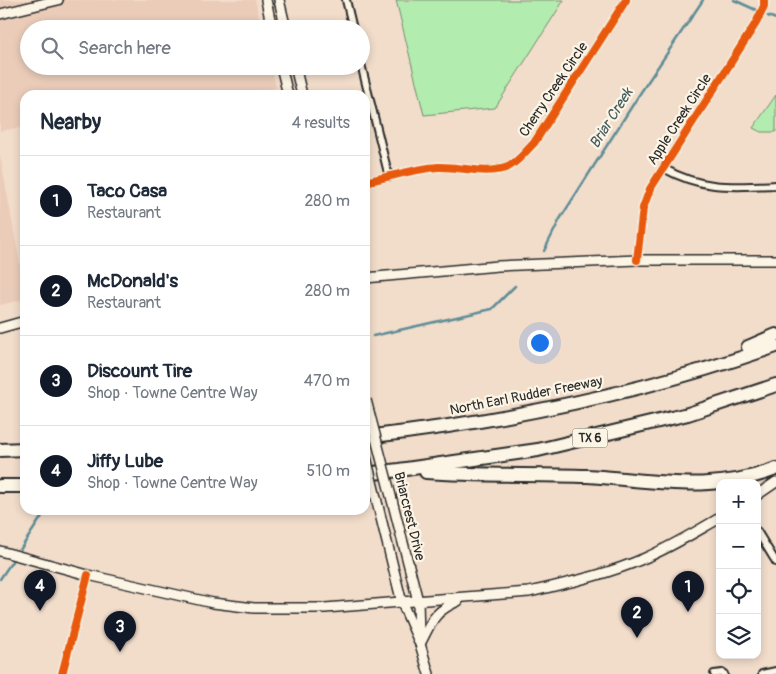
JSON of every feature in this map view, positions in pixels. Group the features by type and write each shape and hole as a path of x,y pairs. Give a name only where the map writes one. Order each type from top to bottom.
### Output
{"highway":[{"path":"654,383 776,335"},
{"name":"North Earl Rudder Freeway","path":"370,436 417,431 576,404 724,364 776,346"},
{"name":"TX 6","path":"370,473 538,450 688,414 776,385"},
{"path":"0,450 20,449"},
{"path":"399,470 445,473 588,476 673,484 720,483 762,475 776,469"},
{"path":"0,486 20,486"}],"main road":[{"path":"0,14 58,0"},
{"path":"266,0 270,20"},
{"path":"279,0 284,20"},
{"path":"283,75 287,90"},
{"path":"297,75 301,90"},
{"path":"370,278 498,266 637,260 776,260"},
{"path":"0,328 20,322"},
{"name":"Briarcrest Drive","path":"370,417 418,602 420,644"},
{"name":"Briarcrest Drive","path":"370,473 402,602 420,644 429,674"},
{"path":"761,492 776,482"},
{"path":"4,552 88,575 213,603 254,608 325,608 529,592 606,572 643,559 716,520"},
{"path":"420,644 433,618 443,608 465,598"}],"street":[{"path":"346,0 351,20"},
{"name":"Cherry Creek Circle","path":"370,181 435,168 451,167 481,170 508,166 534,143 626,0"},
{"name":"Apple Creek Circle","path":"637,260 643,208 650,189 756,23 764,6 764,0"},
{"path":"364,75 367,90"},
{"path":"370,102 388,177"},
{"path":"663,168 677,176 702,184 736,187 776,186"},
{"path":"761,538 776,562"},
{"path":"62,674 88,575"},
{"path":"762,674 776,671"},
{"path":"714,674 724,674"}],"shaded area":[{"path":"0,0 255,0 260,20 20,20 20,75 273,75 276,88 263,90 20,90 20,128 0,131"},
{"path":"0,155 20,264 20,300 0,305"}],"green space":[{"path":"396,0 564,0 495,108 424,115"},
{"path":"776,95 776,132 761,132 753,128"}],"waterway":[{"name":"Briar Creek","path":"544,251 560,219 641,92 703,0"},
{"path":"734,0 756,10"},
{"path":"768,16 776,19"},
{"name":"Briar Creek","path":"373,336 492,309 515,286"},
{"name":"Briar Creek","path":"18,553 43,515"},
{"name":"Briar Creek","path":"0,579 15,557"}],"cycle path":[{"path":"370,181 429,168 446,167 491,171 500,170 512,165 534,143 626,0"},
{"path":"637,260 643,208 650,189 756,23 764,6 764,0"},
{"path":"62,674 88,575"}],"place":[{"name":"Jiffy Lube","path":"40,611"},
{"name":"Taco Casa","path":"688,612"},
{"name":"McDonald's","path":"637,638"},
{"name":"Discount Tire","path":"120,652"}]}
